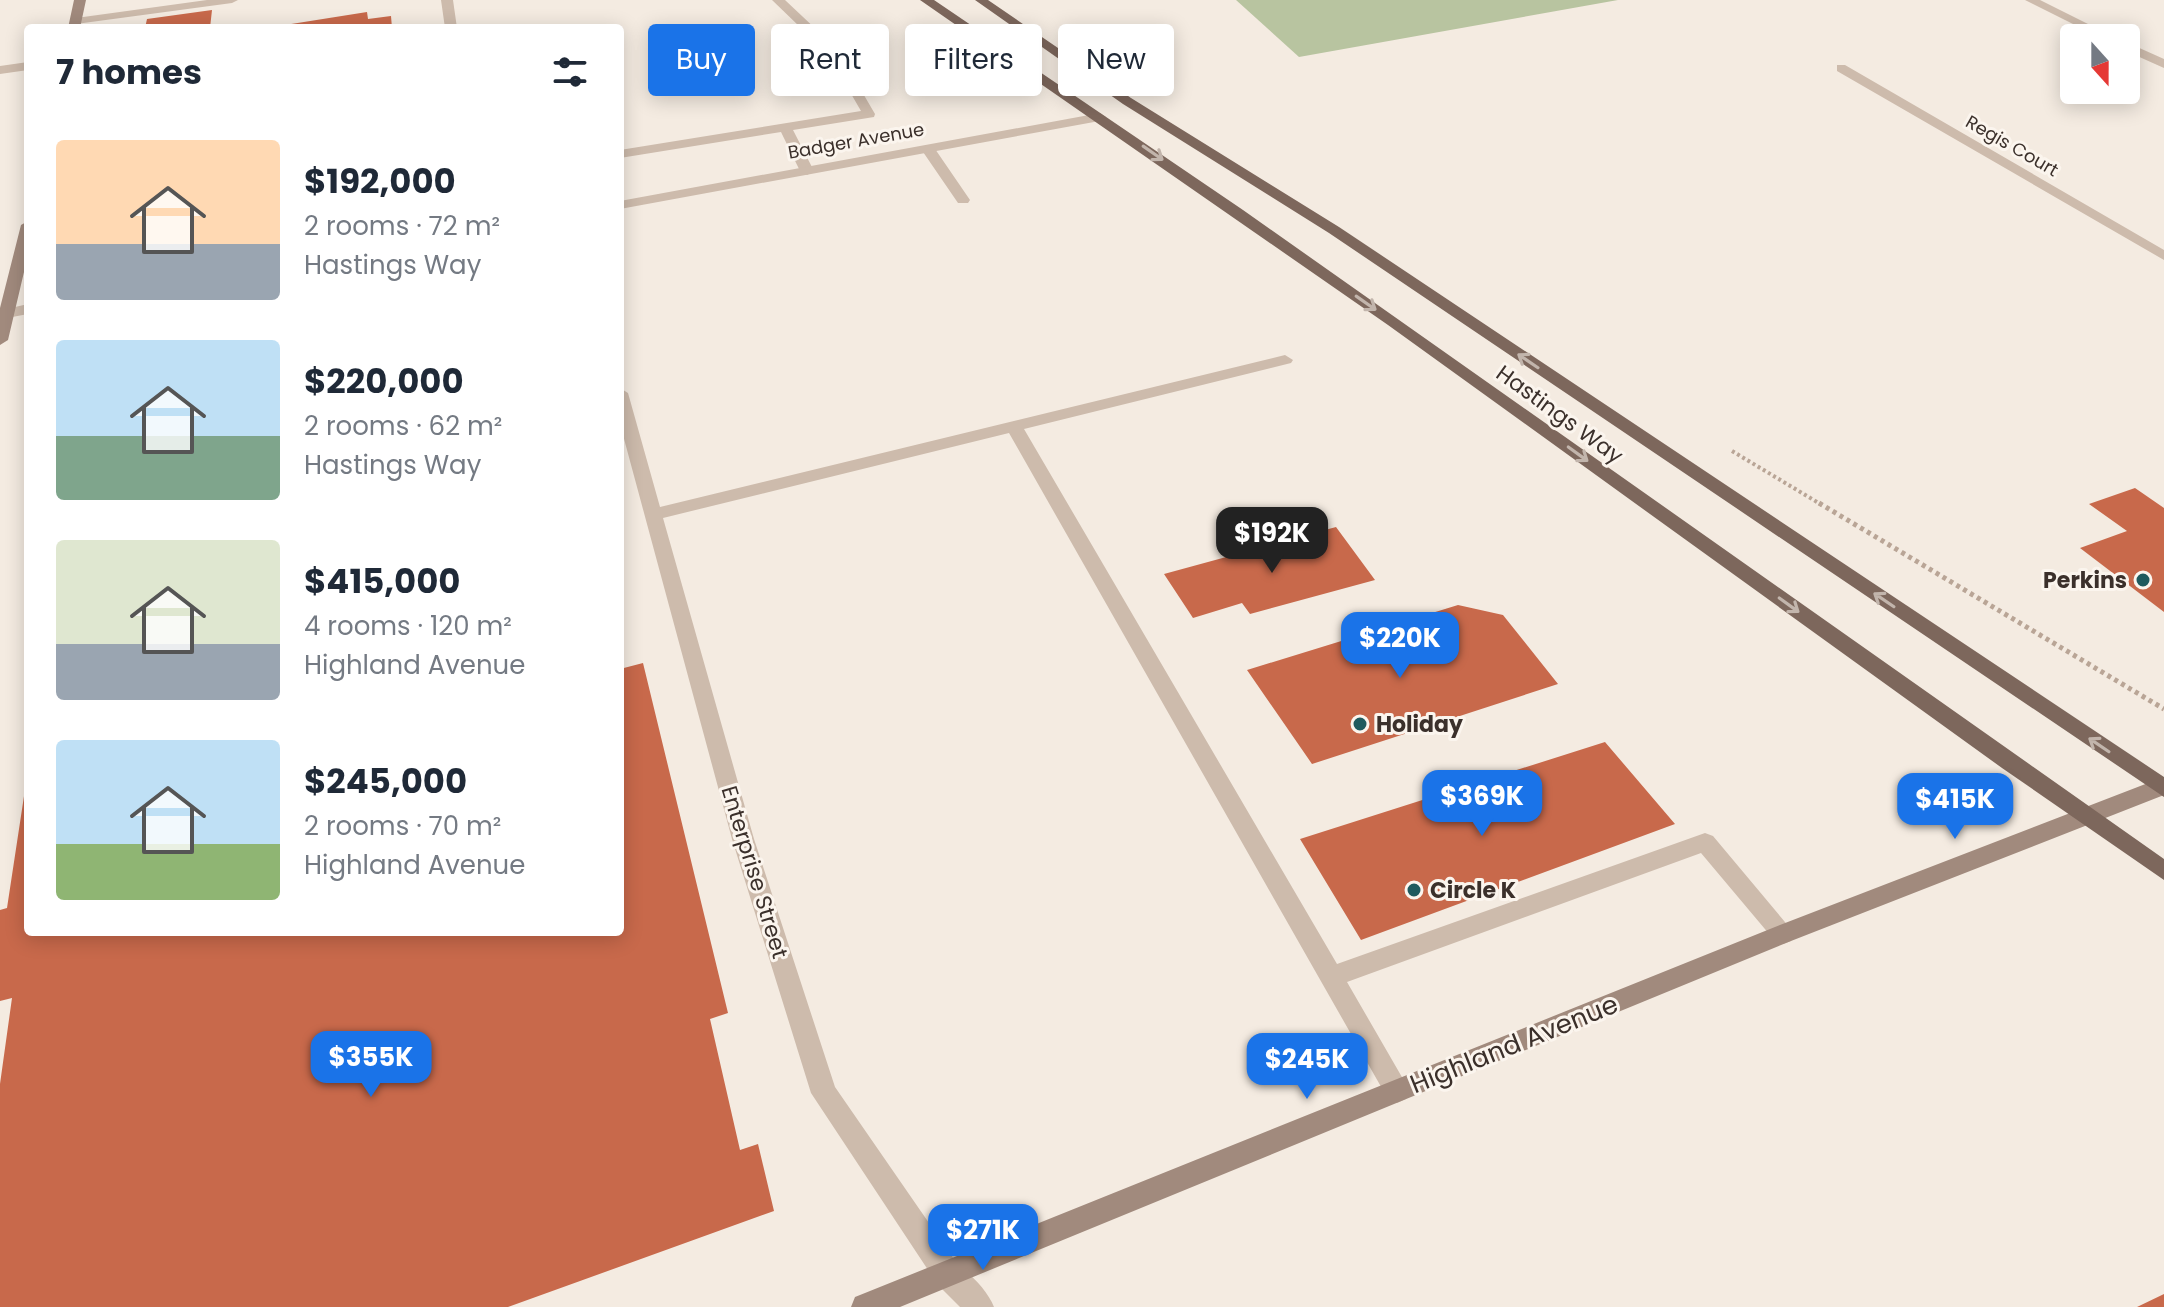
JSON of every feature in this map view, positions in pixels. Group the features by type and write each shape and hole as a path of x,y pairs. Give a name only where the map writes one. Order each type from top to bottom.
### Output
{"main road":[{"name":"Hastings Way","path":"926,0 1100,117 2164,871"},
{"name":"Hastings Way","path":"981,0 1127,101 1334,230 2163,787"},
{"path":"1100,117 1116,116 1147,127 1234,182 1334,230"}],"street":[{"path":"80,0 75,24 232,0"},
{"path":"447,0 450,24"},
{"path":"624,153 869,114 833,52 778,0"},
{"path":"2031,0 2081,24"},
{"path":"2140,53 2164,64"},
{"path":"0,70 24,67"},
{"name":"Regis Court","path":"1841,68 2164,256"},
{"name":"Badger Avenue","path":"624,204 1100,117"},
{"path":"785,128 807,171"},
{"path":"928,149 963,200"},
{"path":"0,340 24,240"},
{"path":"4,314 24,310"},
{"path":"654,514 1285,360"},
{"name":"Enterprise Street","path":"624,407 743,839 824,1093 948,1275 980,1307"},
{"path":"1014,426 1397,1091"},
{"name":"Highland Avenue","path":"865,1307 1783,934 2163,787"},
{"path":"1331,977 1705,842 1783,934"}],"path":[{"path":"1726,447 2164,709"}],"green space":[{"path":"1236,0 1618,0 1299,57"}],"building":[{"path":"212,10 210,24 146,24 147,19"},
{"path":"367,12 368,19 391,16 392,24 291,24"},
{"name":"Perkins","path":"2135,488 2164,508 2164,612 2080,548 2127,531 2089,504"},
{"path":"1336,527 1375,580 1250,614 1242,603 1193,618 1164,574"},
{"name":"Holiday","path":"1458,605 1503,615 1558,684 1312,764 1247,670"},
{"path":"643,663 728,1013 710,1019 740,1150 758,1144 774,1211 508,1307 0,1307 0,1084 12,998 0,1001 0,910 7,908 24,796 24,936 624,936 624,668"},
{"name":"Circle K","path":"1605,742 1675,824 1361,940 1300,839"},
{"path":"2164,1294 2164,1307 2137,1307"}],"place":[{"name":"Perkins","path":"2143,580"},
{"name":"Holiday","path":"1360,724"},
{"name":"Circle K","path":"1414,890"}]}
